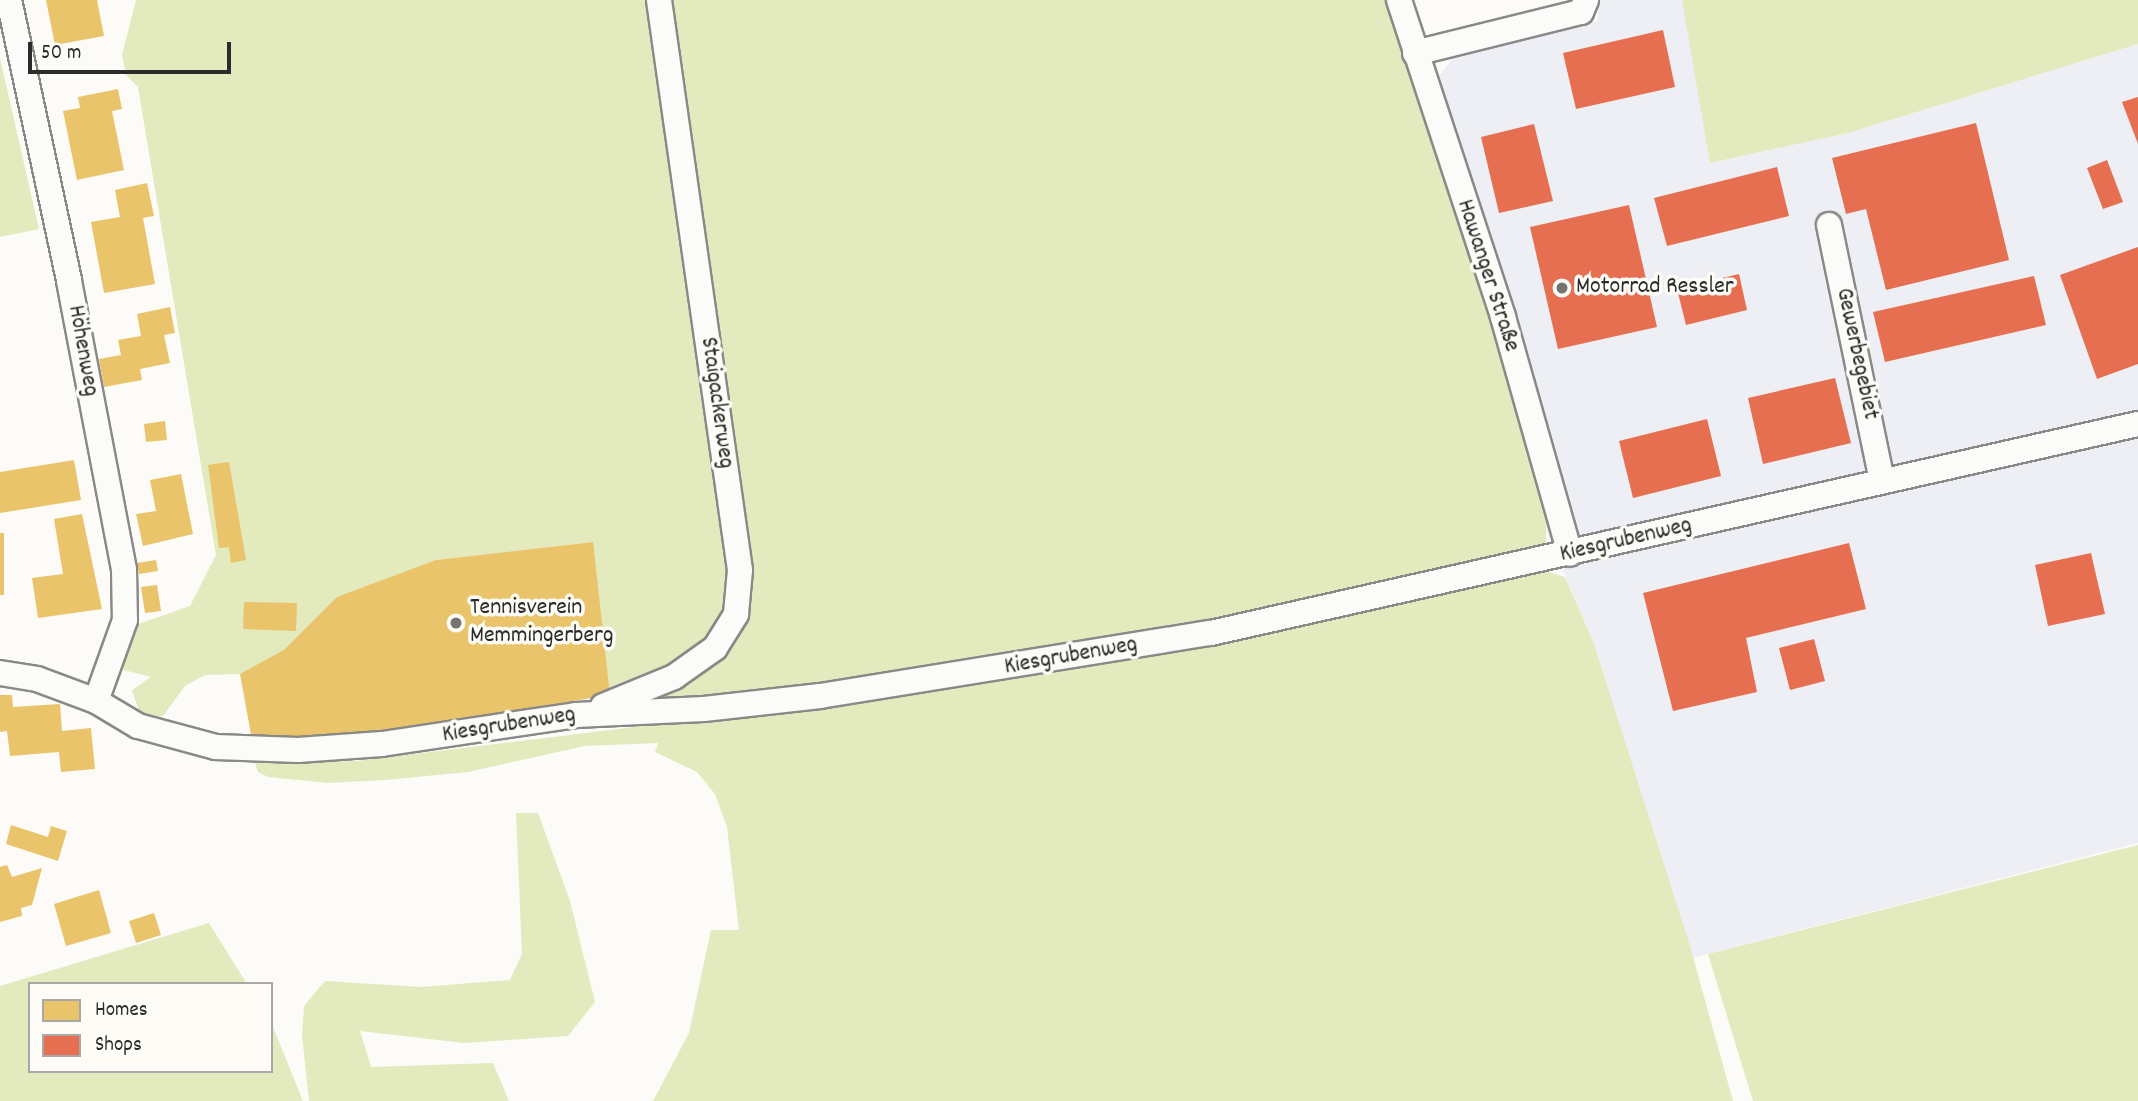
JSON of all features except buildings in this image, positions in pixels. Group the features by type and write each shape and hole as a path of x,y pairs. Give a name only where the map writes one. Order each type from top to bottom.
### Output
{"street":[{"name":"Höhenweg","path":"9,0 69,281 124,569 125,620 96,701"},
{"name":"Staigackerweg","path":"576,715 628,698 674,677 715,649 736,614 740,570 659,0"},
{"name":"Hawanger Straße","path":"1399,0 1503,317 1570,554"},
{"path":"1415,53 1581,12 1586,0"},
{"name":"Gewerbegebiet","path":"1829,225 1882,482"},
{"name":"Kiesgrubenweg","path":"0,673 37,679 96,701 138,726 216,747 285,749 382,744 576,715 704,709 990,670 1211,633 2138,424"}],"shaded area":[{"path":"1600,0 1682,0 1711,163 1848,133 2138,44 2138,843 1692,958 1593,641 1549,537 1498,342 1432,137 1440,75 1455,55 1597,21"}],"green space":[{"path":"136,0 653,0 733,584 726,616 709,643 687,660 610,695 592,542 436,560 286,664 240,674 205,675 185,686 163,716 150,718 139,711 132,690 151,677 124,670 120,658 127,628 190,606 216,555 138,87 126,75 122,55"},
{"path":"668,0 1387,0 1498,342 1546,511 1546,544 1518,557 1079,648 745,694 652,699 738,633"},
{"path":"1682,0 2138,0 2138,44 1848,133 1710,163"},
{"path":"0,58 39,229 0,237"},
{"path":"1542,570 1565,577 1593,641 1690,946 1733,1101 653,1101 689,1033 711,930 739,930 727,827 715,794 697,772 655,752 658,743 585,746 468,772 328,783 268,777 258,772 255,763 357,761 922,692"},
{"path":"516,813 538,813 570,901 595,1002 568,1036 464,1043 360,1031 371,1067 493,1063 509,1101 309,1101 302,1035 304,1006 325,981 421,987 510,980 522,954"},
{"path":"2138,845 2138,1101 1753,1101 1708,954"},
{"path":"209,923 246,982 28,982 28,1073 273,1073 273,1027 303,1101 0,1101 0,986"}],"place":[{"name":"Motorrad Ressler","path":"1562,288"},
{"name":"Tennisverein Memmingerberg","path":"456,623"}]}
